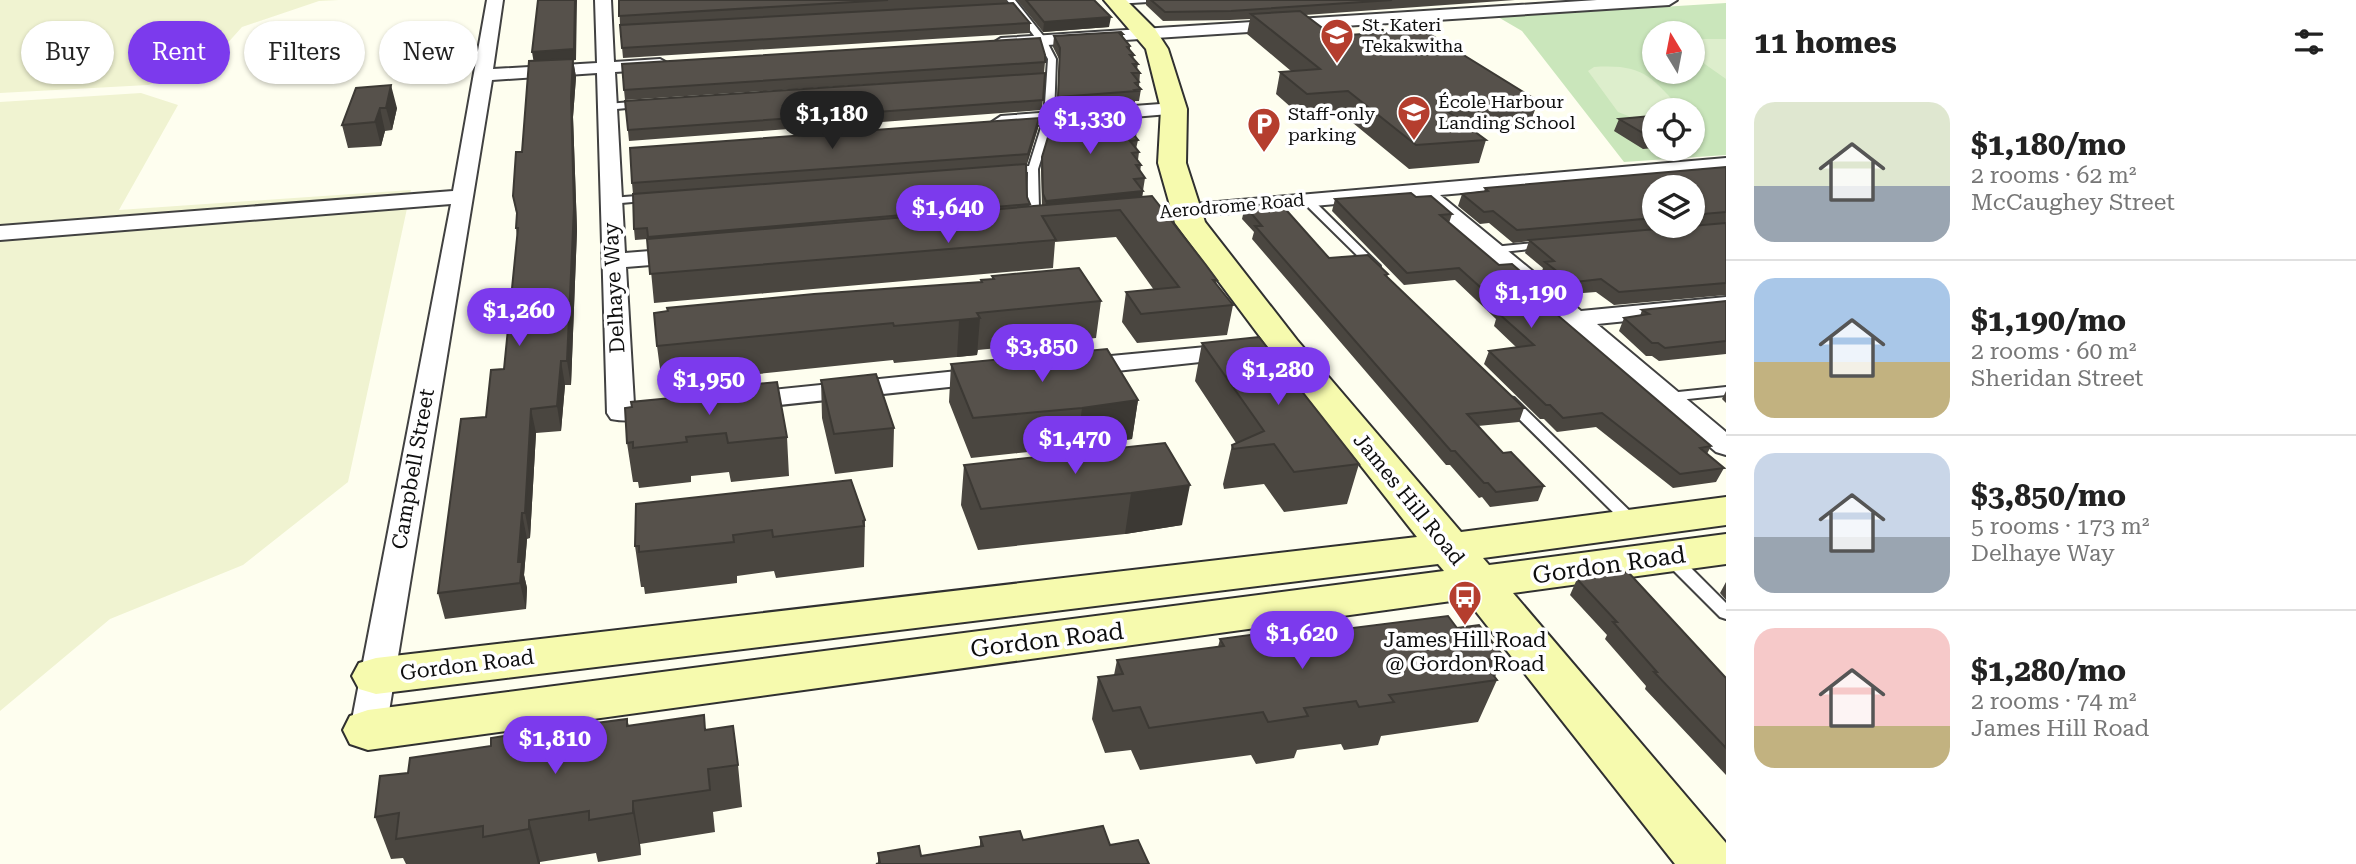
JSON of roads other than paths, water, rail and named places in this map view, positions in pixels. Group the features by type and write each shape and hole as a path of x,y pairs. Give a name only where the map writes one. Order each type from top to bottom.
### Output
{"main road":[{"name":"James Hill Road","path":"1115,1 1147,34 1157,49 1174,109 1172,163 1190,223 1285,347 1709,864"},
{"name":"Gordon Road","path":"368,730 1463,565 1634,524 1726,511"},
{"name":"Gordon Road","path":"376,676 1463,565 1670,556 1726,549"}],"street":[{"name":"Campbell Street","path":"368,730 478,112 481,75 495,0"},
{"path":"603,0 618,0"},
{"name":"Delhaye Way","path":"603,0 612,31 606,67 606,107 621,413 690,406"},
{"path":"988,44 1669,0"},
{"path":"481,75 674,63"},
{"path":"980,123 1174,109"},
{"path":"608,151 635,149"},
{"name":"Aerodrome Road","path":"1104,218 1726,164"},
{"path":"1422,190 1726,446"},
{"path":"0,233 462,197"},
{"path":"1013,225 1066,221"},
{"path":"613,261 709,253"},
{"path":"1576,319 1726,304"},
{"path":"1060,369 1285,347"},
{"path":"717,404 1005,374"}],"lane":[{"path":"1115,1 1148,0"},
{"path":"1002,7 1013,3 1042,40 1052,59 1049,118 1033,169 1034,208 1040,223"},
{"path":"1037,78 1051,77"},
{"path":"606,107 662,103"},
{"path":"992,172 1033,169"},
{"path":"610,201 665,197"},
{"path":"1307,200 1386,279"},
{"path":"1493,250 1562,244"},
{"path":"1495,387 1634,524"},
{"path":"1669,397 1726,391"},
{"path":"1670,556 1726,613"}],"place":[{"name":"St. Kateri Tekakwitha","path":"1337,65"},
{"name":"École Harbour Landing School","path":"1414,142"},
{"name":"Staff-only parking","path":"1264,154"},
{"name":"James Hill Road @ Gordon Road","path":"1465,627"}]}
